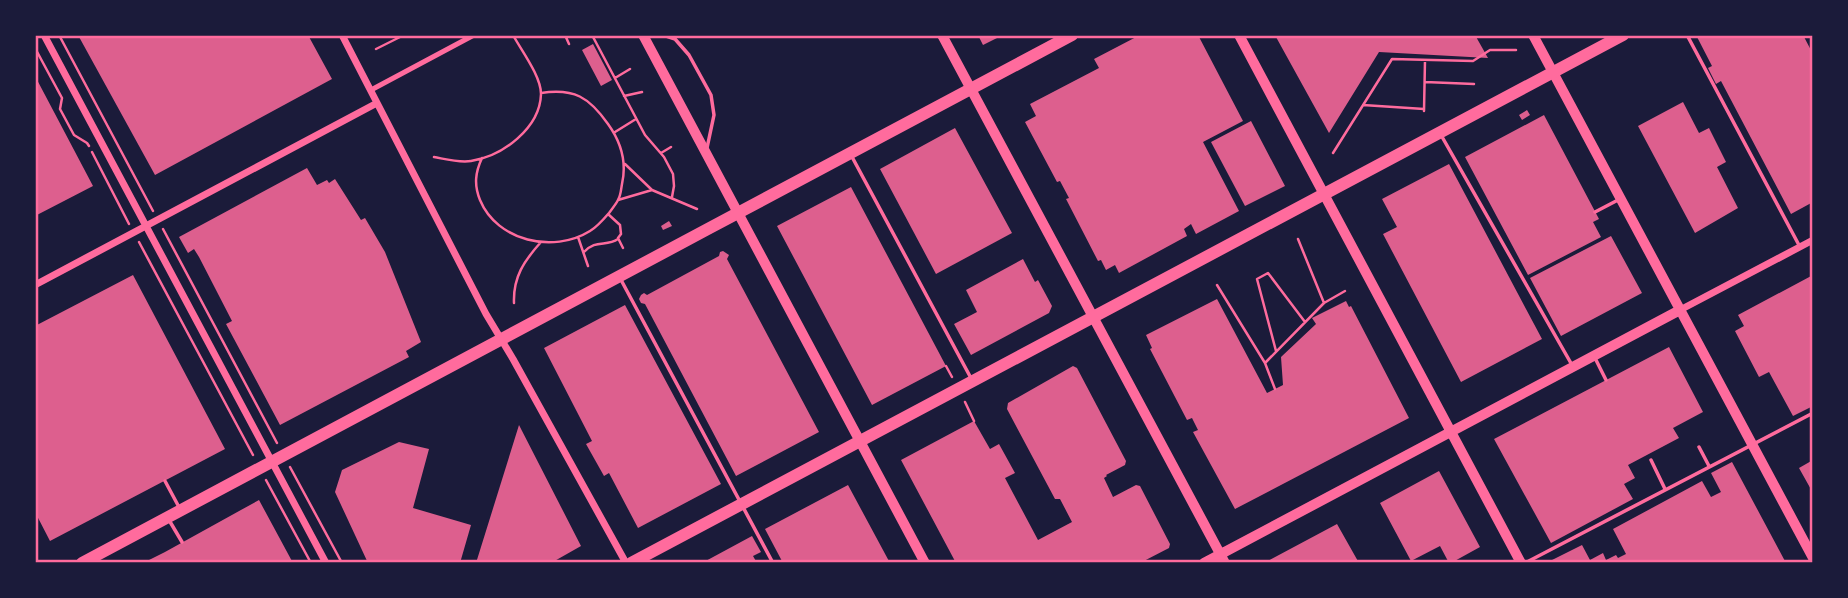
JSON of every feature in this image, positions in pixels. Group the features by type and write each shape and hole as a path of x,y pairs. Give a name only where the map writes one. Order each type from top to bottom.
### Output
{"main road":[{"path":"643,35 925,563"},
{"path":"942,35 1223,559"},
{"path":"82,563 1072,35"},
{"path":"1239,35 1523,563"},
{"path":"1533,35 1813,558"},
{"path":"631,563 1623,35"},
{"path":"1204,563 1223,559 1680,310"}],"street":[{"path":"44,35 326,563"},
{"path":"342,35 486,314 626,563"},
{"path":"371,90 474,35"},
{"path":"35,285 377,103"},
{"path":"1680,310 1813,240"}],"lane":[{"path":"663,35 675,39 690,55 711,95 714,115 706,153"},
{"path":"1687,35 1800,247"},
{"path":"1440,133 1573,367"},
{"path":"850,153 972,381"},
{"path":"1595,212 1621,198"},
{"path":"619,276 773,563"},
{"path":"1594,356 1606,380"},
{"path":"1523,563 1813,413"},
{"path":"1699,447 1709,466"},
{"path":"1651,460 1665,489"},
{"path":"165,481 181,511"},
{"path":"168,518 181,542"}],"path":[{"path":"376,49 404,35"},
{"path":"433,157 465,162 482,159 510,145 524,133 534,118 541,93 534,72 513,35"},
{"path":"565,35 569,44"},
{"path":"592,35 645,135 661,153 673,174 672,197"},
{"path":"35,48 62,98 60,109 75,135 87,144 244,440"},
{"path":"1333,153 1392,59 1473,61 1490,50 1516,50"},
{"path":"1363,104 1424,110 1425,60"},
{"path":"615,78 630,69"},
{"path":"1424,82 1474,84"},
{"path":"482,159 476,183 483,207 503,229 516,236 541,242 578,237 591,230 608,214 618,200 625,164 614,132 602,114 580,94 565,91 541,93"},
{"path":"624,96 642,92"},
{"path":"614,132 636,119"},
{"path":"661,153 671,147"},
{"path":"625,164 652,190 697,209"},
{"path":"618,200 652,190"},
{"path":"584,252 595,243 615,242 621,234 620,225 608,214"},
{"path":"578,237 588,267"},
{"path":"618,238 623,248"},
{"path":"1298,239 1324,303"},
{"path":"514,303 513,289 518,273 541,242"},
{"path":"1276,351 1257,279 1268,273 1275,279 1305,322"},
{"path":"1217,285 1265,363 1275,389"},
{"path":"1265,363 1324,303 1345,291"},
{"path":"298,482 342,563"},
{"path":"274,495 311,563"}],"building":[{"path":"78,35 308,35 332,79 155,175"},
{"path":"978,35 1003,35 983,45"},
{"path":"1140,35 1198,35 1243,121 1203,142 1239,211 1196,234 1191,224 1184,229 1187,236 1119,273 1115,265 1106,270 1101,260 1098,261 1066,199 1069,198 1060,181 1057,182 1025,122 1036,116 1030,104 1099,68 1094,59"},
{"path":"1277,35 1475,35 1488,58 1379,52 1329,133"},
{"path":"1696,35 1803,35 1813,54 1813,202 1791,214 1721,81 1716,84 1708,68 1712,66"},
{"path":"593,44 612,80 601,86 582,50"},
{"path":"35,76 93,186 35,216"},
{"path":"1683,102 1699,133 1709,128 1726,162 1717,167 1738,208 1695,233 1638,126"},
{"path":"1527,110 1530,115 1522,120 1519,115"},
{"path":"1544,115 1599,219 1593,222 1601,237 1528,275 1465,157"},
{"path":"1251,121 1285,186 1245,206 1211,142"},
{"path":"955,128 1012,233 936,274 880,169"},
{"path":"1449,164 1542,339 1461,382 1383,234 1397,227 1382,199"},
{"path":"307,168 317,185 335,179 361,220 365,218 385,252 421,342 406,351 409,357 280,425 226,324 232,321 199,257 194,249 188,253 179,237"},
{"path":"851,187 946,366 872,405 777,226"},
{"path":"669,221 672,226 663,230 661,226"},
{"path":"1611,236 1642,293 1561,336 1530,278"},
{"path":"723,251 729,255 727,259 819,432 736,476 645,304 639,299 644,293 647,295 719,256"},
{"path":"1023,259 1052,306 1049,313 971,355 954,324 977,312 966,290"},
{"path":"133,275 225,449 50,541 35,512 35,326"},
{"path":"1813,275 1813,406 1793,416 1769,372 1759,377 1735,331 1744,326 1738,315"},
{"path":"1217,299 1267,393 1283,385 1281,357 1316,324 1312,318 1346,301 1409,418 1235,509 1193,432 1198,430 1192,418 1187,420 1150,349 1152,348 1146,335"},
{"path":"625,305 721,484 638,528 609,473 604,476 586,444 592,441 544,348"},
{"path":"1669,347 1703,412 1673,428 1679,438 1628,465 1635,478 1624,484 1633,499 1551,543 1494,439"},
{"path":"1073,366 1077,368 1126,461 1125,465 1104,478 1113,497 1136,485 1140,486 1170,544 1169,548 1140,563 956,563 901,460 974,421 990,449 999,444 1015,473 1005,478 1038,540 1072,522 1060,499 1055,499 1007,409 1008,403"},
{"path":"519,425 581,546 551,563 476,563"},
{"path":"399,442 429,449 413,508 471,525 460,563 368,563 335,492 342,470"},
{"path":"1813,460 1813,493 1799,468"},
{"path":"1732,462 1786,563 1553,563 1552,560 1582,545 1590,560 1603,553 1606,560 1626,554 1613,529 1702,481 1711,497 1721,492 1711,473"},
{"path":"1439,471 1480,547 1451,563 1440,546 1411,561 1380,503"},
{"path":"848,485 890,563 783,563 765,529"},
{"path":"259,500 293,563 143,563 165,552"},
{"path":"1337,524 1359,563 1264,563"},
{"path":"752,536 761,552 753,556 757,563 702,563"}]}
